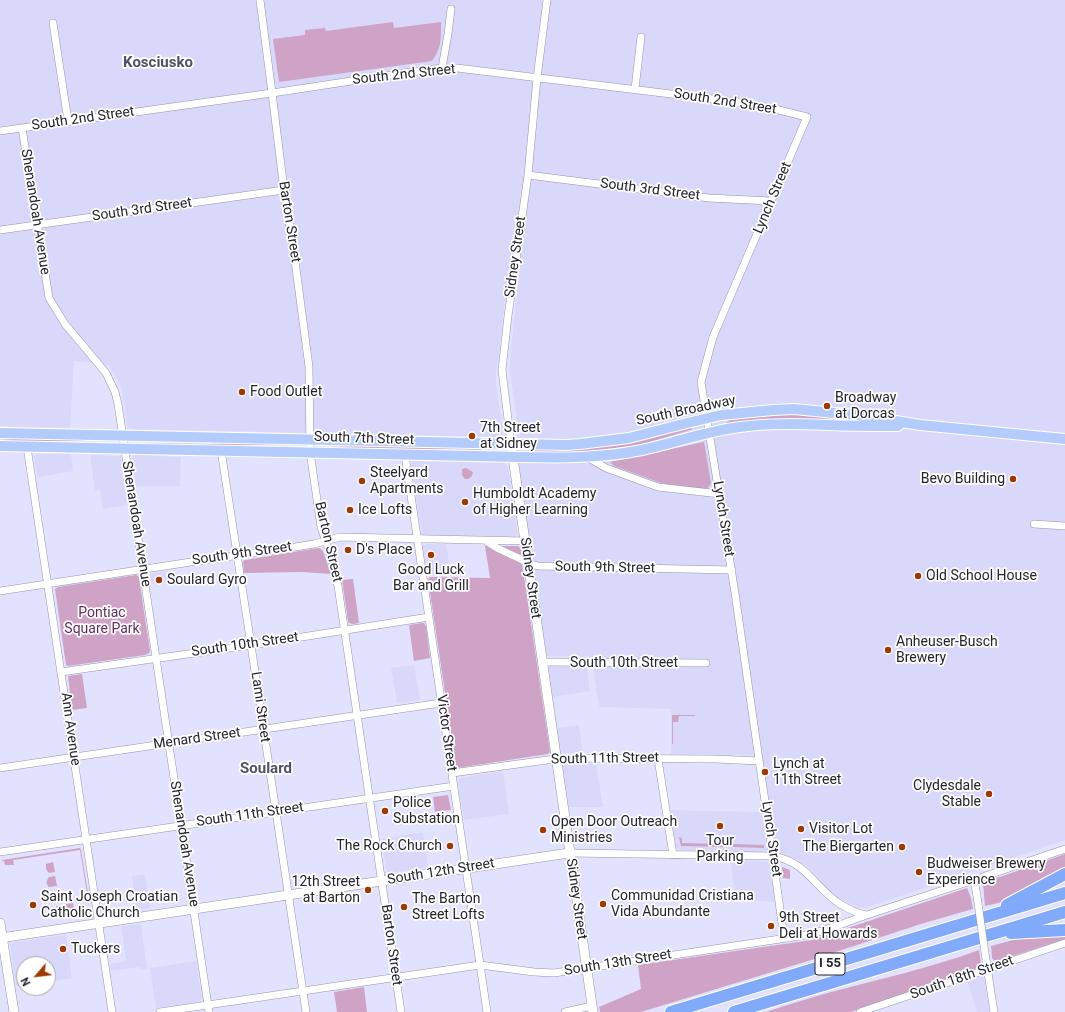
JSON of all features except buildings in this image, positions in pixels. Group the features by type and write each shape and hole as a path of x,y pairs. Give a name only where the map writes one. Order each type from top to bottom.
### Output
{"highway":[{"path":"989,916 1065,874"},
{"name":"I 55","path":"671,1012 1065,893"},
{"name":"I 55","path":"734,1012 1065,912"},
{"path":"990,935 1065,930"}],"main road":[{"name":"South Broadway","path":"554,445 580,444 629,438 707,418 750,412 794,409 864,415 920,425 1065,439"},
{"name":"South Broadway","path":"587,457 613,455 642,450 710,432 740,427 774,424 920,425"},
{"name":"South 7th Street","path":"0,434 554,445"},
{"name":"South 7th Street","path":"0,446 405,455 587,457"}],"street":[{"name":"Barton Street","path":"260,0 284,190 309,367 310,452 321,527 336,577 345,630 401,1012"},
{"name":"Sidney Street","path":"548,0 537,78 528,175 508,310 502,370 510,444 593,1009"},
{"path":"442,68 451,9"},
{"path":"53,23 68,121"},
{"path":"635,90 641,37"},
{"name":"South 2nd Street","path":"0,131 442,68 457,68 737,102 771,108 807,117"},
{"name":"Lynch Street","path":"784,938 732,570 701,382 713,337 807,117"},
{"name":"Shenandoah Avenue","path":"22,128 36,224 49,298 65,324 106,373 115,392 118,404 208,1008"},
{"name":"South 3rd Street","path":"528,175 708,198 771,201"},
{"name":"South 3rd Street","path":"0,230 284,190"},
{"name":"Ann Avenue","path":"27,446 112,1012"},
{"name":"Lami Street","path":"221,450 306,1012"},
{"name":"Victor Street","path":"405,455 487,1012"},
{"path":"587,457 593,462 612,471 658,487 720,494"},
{"path":"1034,524 1065,526"},
{"name":"South 9th Street","path":"0,590 289,548 340,537 524,541"},
{"name":"South 9th Street","path":"485,540 497,548 534,566 732,570"},
{"name":"South 10th Street","path":"62,672 429,617"},
{"name":"South 10th Street","path":"542,662 706,663"},
{"name":"Menard Street","path":"0,768 442,703"},
{"name":"South 11th Street","path":"452,773 556,758 658,758 759,761"},
{"path":"658,758 673,854"},
{"name":"South 11th Street","path":"0,852 454,786"},
{"name":"South 13th Street","path":"160,1012 208,1008 302,991 480,965 554,973 817,933 866,915 1065,849"},
{"name":"South 12th Street","path":"1,938 569,853 773,856 796,864 840,905 854,912 866,915"},
{"path":"974,880 994,1012"},
{"path":"0,923 1,938 14,1012"},
{"name":"South 18th Street","path":"860,1012 1065,943"},
{"path":"565,1012 593,1009"}],"shaded area":[{"path":"0,0 1065,0 1065,840 865,908 855,906 842,900 832,892 806,866 777,851 762,757 751,755 671,754 671,709 600,707 593,667 596,657 546,656 519,472 518,427 510,372 510,357 519,275 508,275 496,376 503,429 500,436 132,429 127,425 119,382 109,365 74,361 70,428 0,426"},
{"path":"36,454 71,454 73,471 38,477 34,456"},
{"path":"90,455 121,456 129,505 103,509 100,490 95,491"},
{"path":"135,455 181,457 180,486 135,486 131,458"},
{"name":"Humboldt Academy of Higher Learning","path":"412,462 503,463 507,465 518,536 422,534 411,466"},
{"path":"427,544 446,544 451,575 427,574 423,547"},
{"name":"Soulard Gyro","path":"166,571 167,582 149,584 149,574"},
{"path":"414,665 420,700 397,703 391,668"},
{"path":"552,666 587,667 590,691 552,697 548,669"},
{"path":"579,725 583,753 561,753 559,750 556,728"},
{"path":"564,763 596,763 603,807 568,807 561,766"},
{"path":"503,771 509,814 464,820 458,781 459,778"},
{"name":"Tour Parking","path":"671,810 761,812 763,816 767,850 763,852 679,850 675,846"},
{"path":"423,832 428,867 389,873 387,872 381,839"},
{"path":"731,860 768,862 770,866 775,902 735,900"},
{"path":"145,874 150,908 137,910 132,876"},
{"path":"141,924 147,969 141,970 140,967 111,971 110,964 126,961 121,926"},
{"path":"66,935 72,978 56,981 56,956 16,956 16,986 10,945 16,942"},
{"path":"196,961 202,999 201,1001 156,1008 150,968"},
{"path":"981,975 984,977 989,1012 977,1012 967,980"}],"green space":[{"path":"393,22 394,28 441,22 441,38 439,47 432,61 279,82 273,39 305,35 305,30 325,28 326,31"},
{"path":"793,413 846,417 846,422 726,423 730,420"},
{"path":"691,427 692,429 690,430 626,449 589,453 527,453 529,450 577,450"},
{"path":"26,438 84,441 0,442 0,440"},
{"path":"244,442 294,445 251,445 223,447 142,444 210,444"},
{"path":"704,442 711,483 708,488 703,489 661,483 614,466 610,462"},
{"path":"381,445 494,449 445,449 419,451 330,448"},
{"path":"466,468 473,472 472,476 468,479 465,479 462,475 462,469"},
{"path":"485,546 522,563 550,752 548,754 457,768 428,579 430,577 490,578"},
{"path":"500,546 518,546 521,549 521,554 520,555"},
{"path":"318,548 323,551 331,574 302,572 244,573 243,561 245,560"},
{"name":"Pontiac Square Park","path":"136,575 139,578 150,651 149,653 145,655 68,666 66,665 55,589 58,587"},
{"path":"353,579 359,623 353,624 349,623 348,621 342,580"},
{"path":"424,623 426,626 430,658 414,661 409,625"},
{"path":"82,674 87,708 72,710 68,676"},
{"path":"672,715 695,715 679,716 678,722 673,722 673,744 672,744"},
{"path":"448,795 451,810 435,812 433,797"},
{"path":"679,837 682,838 682,843 724,844 724,847 681,846"},
{"path":"732,844 764,845 764,848 733,847"},
{"path":"80,848 88,893 80,850 13,860 14,865 5,865 4,861 2,861 2,860"},
{"path":"1065,854 1065,870 1007,901 985,906 983,883"},
{"path":"53,862 55,872 49,873 46,869 46,864"},
{"path":"782,867 790,870 790,879 783,878"},
{"path":"55,876 57,886 49,887 47,883 49,877"},
{"path":"967,888 973,909 641,1012 600,1012 599,1007 641,989 638,965 812,940"},
{"path":"73,903 75,916 68,917 66,904"},
{"path":"62,905 64,917 58,918 56,906"},
{"path":"1065,934 1065,939 997,961 992,958 991,946 1028,937"},
{"path":"979,950 981,964 977,968 851,1012 766,1012 823,994 924,968"},
{"path":"364,987 367,1012 337,1012 334,992"}],"place":[{"name":"Food Outlet","path":"242,392"},
{"name":"Broadway at Dorcas","path":"827,406"},
{"name":"7th Street at Sidney","path":"472,436"},
{"name":"Bevo Building","path":"1013,479"},
{"name":"Steelyard Apartments","path":"362,481"},
{"name":"Humboldt Academy of Higher Learning","path":"465,502"},
{"name":"Ice Lofts","path":"350,510"},
{"name":"D's Place","path":"348,550"},
{"name":"Good Luck Bar and Grill","path":"431,555"},
{"name":"Old School House","path":"918,576"},
{"name":"Soulard Gyro","path":"159,580"},
{"name":"Anheuser-Busch Brewery","path":"888,650"},
{"name":"Lynch at 11th Street","path":"765,772"},
{"name":"Clydesdale Stable","path":"989,794"},
{"name":"Police Substation","path":"385,811"},
{"name":"Tour Parking","path":"720,826"},
{"name":"Visitor Lot","path":"801,829"},
{"name":"Open Door Outreach Ministries","path":"543,830"},
{"name":"The Rock Church","path":"450,846"},
{"name":"The Biergarten","path":"902,847"},
{"name":"Budweiser Brewery Experience","path":"919,872"},
{"name":"12th Street at Barton","path":"368,890"},
{"name":"Communidad Cristiana Vida Abundante","path":"603,904"},
{"name":"Saint Joseph Croatian Catholic Church","path":"33,905"},
{"name":"The Barton Street Lofts","path":"404,907"},
{"name":"9th Street Deli at Howards","path":"771,926"},
{"name":"Tuckers","path":"63,949"}],"district":[{"name":"Kosciusko","path":"158,63"},
{"name":"Soulard","path":"266,769"}]}
